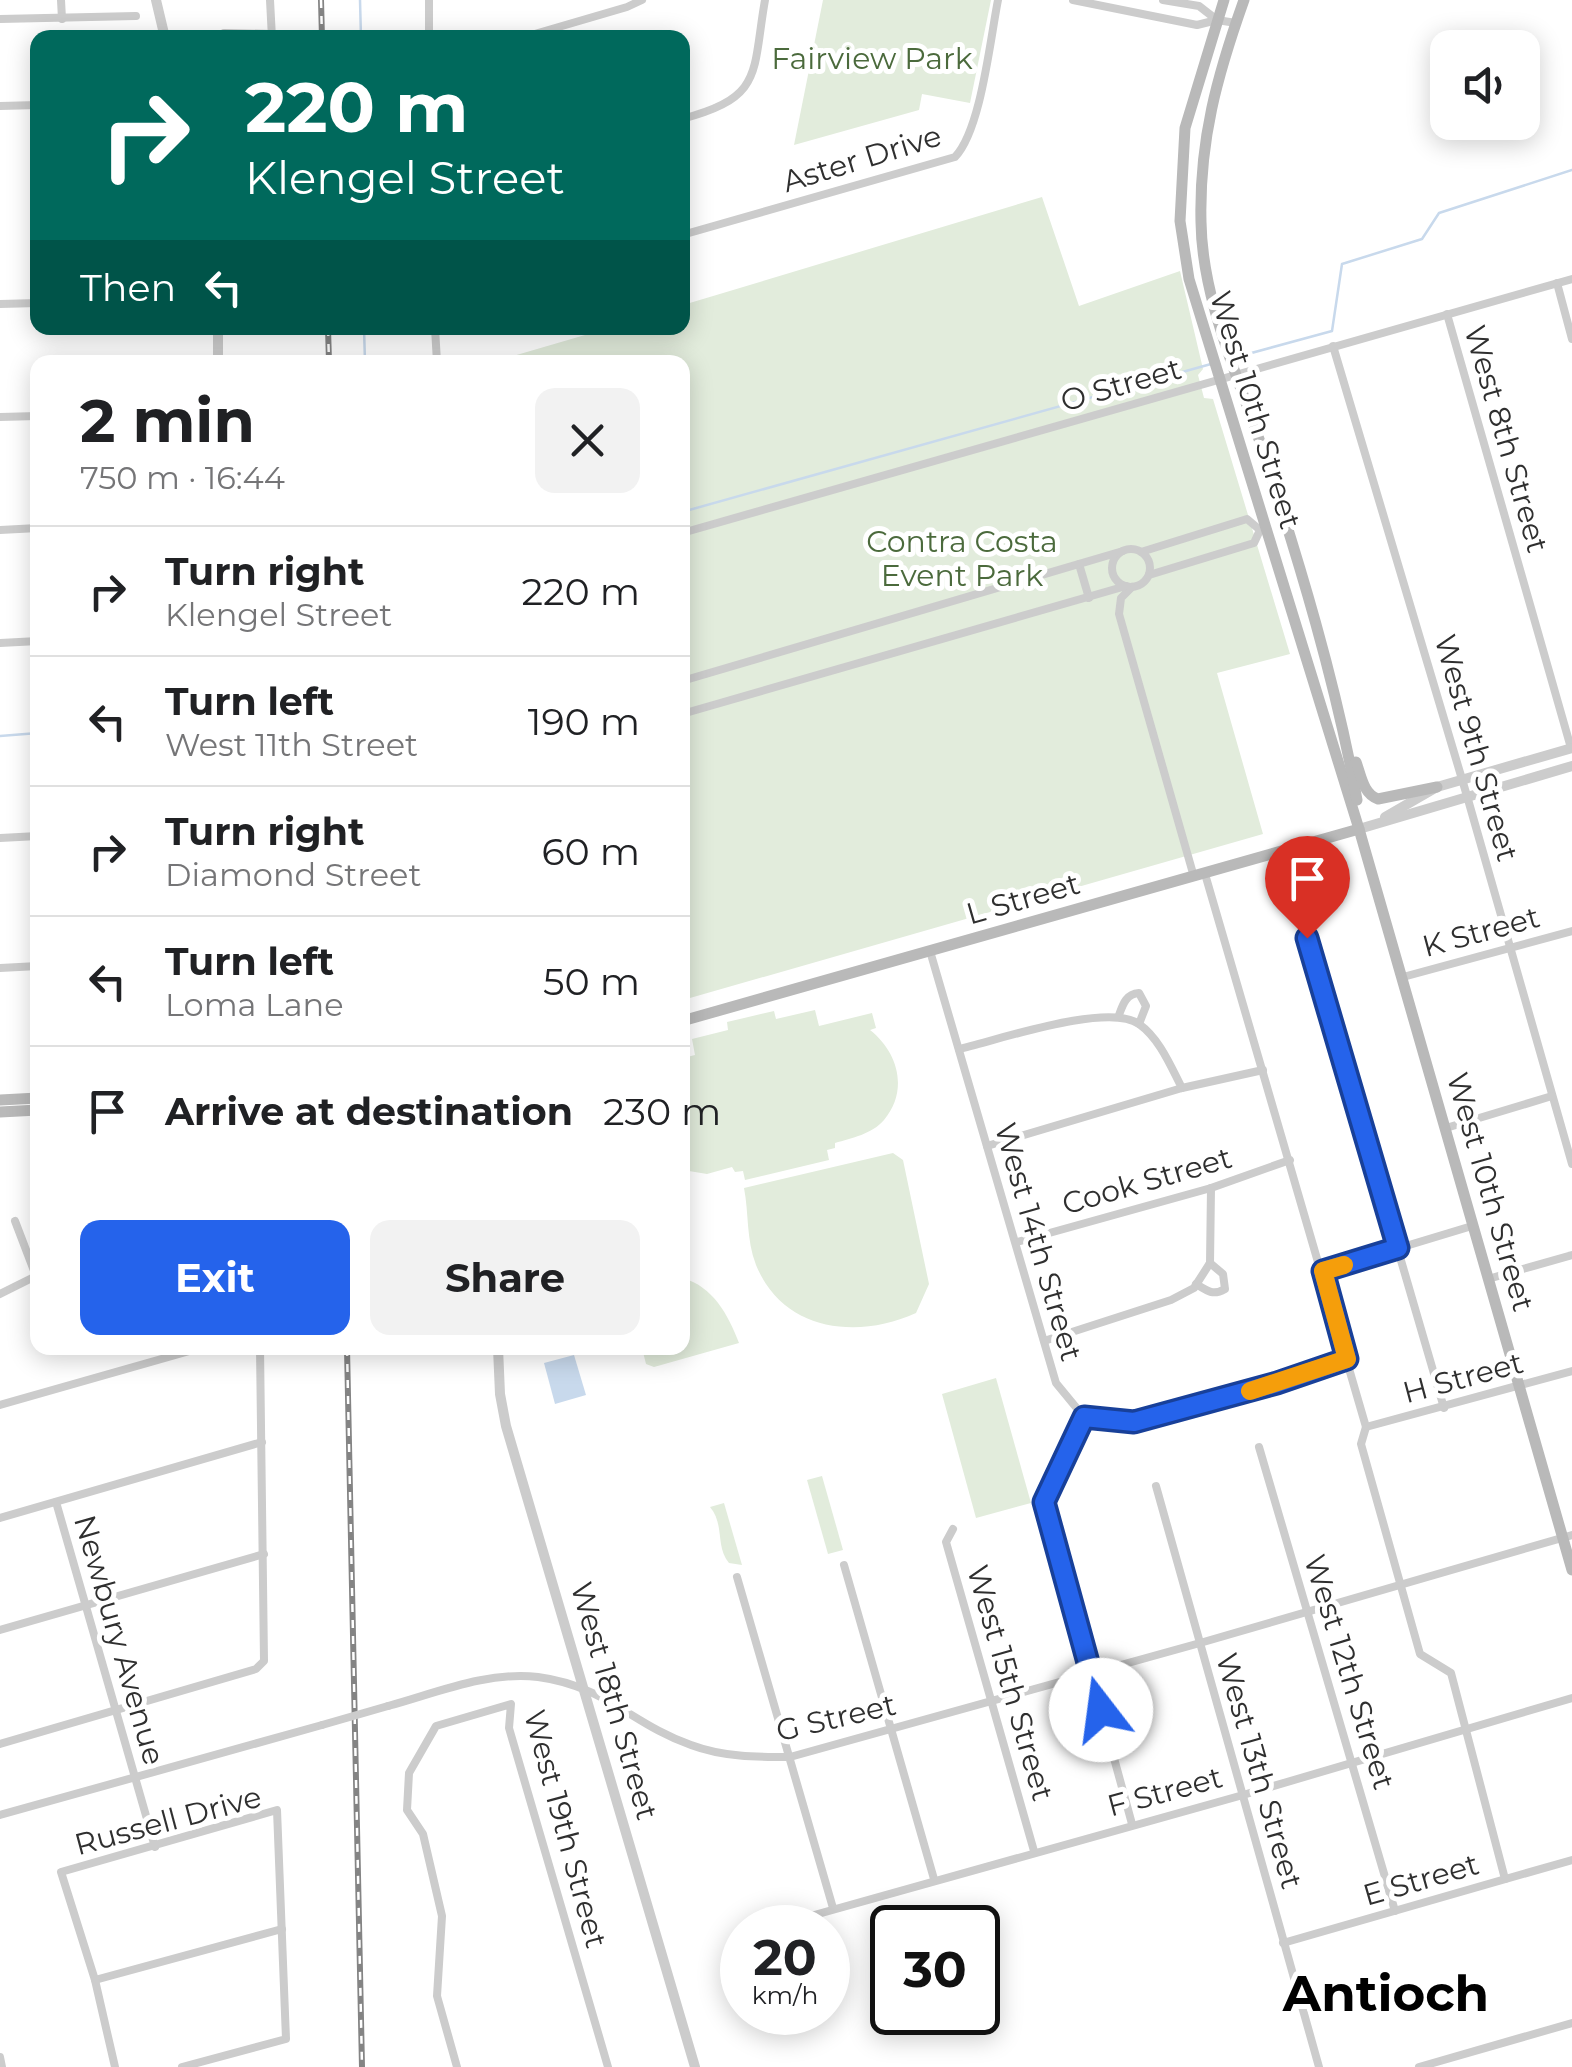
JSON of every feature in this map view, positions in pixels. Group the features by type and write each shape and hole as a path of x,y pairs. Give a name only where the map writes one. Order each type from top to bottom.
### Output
{"main road":[{"name":"West 10th Street","path":"1224,0 1185,128 1180,221 1195,303 1262,529 1360,829 1472,1226 1567,1536 1572,1570"},
{"name":"West 10th Street","path":"1244,0 1215,85 1204,144 1200,224 1215,309 1344,726 1360,829"},
{"path":"1344,726 1365,788 1372,797 1437,787"},
{"name":"L Street","path":"690,1019 1360,829"},
{"path":"0,1100 30,1098"},
{"path":"0,1112 30,1110"}],"street":[{"path":"61,0 62,19"},
{"path":"156,0 164,30"},
{"path":"270,0 272,30"},
{"path":"429,0 429,30"},
{"path":"546,30 642,0"},
{"path":"690,116 733,101 751,80 765,0"},
{"name":"Aster Drive","path":"690,233 956,158 973,126 998,0"},
{"path":"1073,0 1196,25 1216,20 1236,23"},
{"path":"1163,0 1198,6 1216,20"},
{"path":"0,20 136,16"},
{"path":"0,106 30,105"},
{"name":"O Street","path":"690,532 1572,279"},
{"path":"1557,284 1572,339"},
{"path":"0,304 30,303"},
{"name":"West 8th Street","path":"1447,314 1571,748"},
{"name":"West 9th Street","path":"1332,346 1572,1164"},
{"path":"0,418 30,416"},
{"path":"690,679 1124,551 1141,552 1247,520 1262,529"},
{"path":"690,712 1129,587 1144,582 1149,575 1254,543 1262,529 1284,522"},
{"path":"0,530 30,528"},
{"path":"1124,551 1112,566 1115,579 1129,587"},
{"path":"1141,552 1148,560 1149,575"},
{"path":"1079,564 1089,598"},
{"path":"1129,587 1120,598 1119,614 1323,1271 1366,1427 1361,1444 1420,1654 1451,1673 1505,1879"},
{"path":"0,642 30,641"},
{"name":"L Street","path":"1376,823 1437,787 1571,748"},
{"name":"L Street","path":"1360,829 1572,766"},
{"path":"0,838 30,836"},
{"path":"1282,852 1444,1408"},
{"name":"K Street","path":"1402,978 1572,930"},
{"name":"West 14th Street","path":"930,950 1056,1383 1084,1417"},
{"path":"0,968 30,966"},
{"path":"1118,1015 1124,1001 1139,993 1146,1006 1140,1024"},
{"path":"958,1049 1086,1018 1118,1015 1140,1024 1160,1048 1182,1088"},
{"path":"987,1146 1182,1088 1263,1070"},
{"path":"1446,1128 1552,1096"},
{"name":"Cook Street","path":"1017,1242 1211,1188 1290,1160"},
{"path":"1044,1341 1186,1295 1210,1263 1211,1188"},
{"path":"16,1221 30,1258"},
{"path":"1323,1271 1472,1226"},
{"path":"1488,1279 1572,1255"},
{"path":"1196,1284 1209,1292 1218,1293 1226,1288 1224,1274 1210,1263"},
{"path":"0,1294 30,1279"},
{"path":"0,1405 175,1355"},
{"path":"0,1744 256,1669 266,1654 260,1355"},
{"name":"West 18th Street","path":"498,1355 506,1426 695,2067"},
{"path":"1132,1824 1044,1502 1084,1417 1134,1422 1277,1383 1347,1359"},
{"name":"H Street","path":"1366,1427 1572,1372"},
{"path":"0,1518 262,1442"},
{"name":"West 12th Street","path":"1258,1447 1395,1910"},
{"name":"West 13th Street","path":"1156,1486 1319,2067"},
{"name":"Newbury Avenue","path":"56,1502 155,1847"},
{"name":"West 15th Street","path":"952,1529 946,1542 1034,1851"},
{"name":"G Street","path":"0,1815 471,1683 512,1676 585,1688 688,1744 743,1756 790,1757 1567,1536"},
{"path":"0,1630 264,1554"},
{"path":"844,1565 934,1880"},
{"path":"737,1576 832,1905"},
{"name":"F Street","path":"844,1905 1243,1795 1572,1698"},
{"name":"West 19th Street","path":"457,2067 438,1996 442,1916 423,1834 408,1810 409,1774 436,1726 511,1704 509,1728 608,2067"},
{"name":"Russell Drive","path":"115,2067 95,1980 61,1872 277,1810 286,2039 182,2067"},
{"name":"E Street","path":"1283,1944 1572,1860"},
{"path":"95,1980 282,1929"},
{"path":"1419,2067 1572,2023"},
{"path":"0,2058 2,2067"}],"green space":[{"name":"Fairview Park","path":"823,0 991,0 970,103 922,94 919,110 794,145"},
{"name":"Contra Costa Event Park","path":"1042,197 1079,306 1180,271 1203,369 1198,375 1204,398 1213,399 1290,654 1217,673 1263,834 690,998 690,355 517,355 585,335 690,335 690,303"},
{"path":"815,1010 819,1026 872,1013 876,1028 870,1030 888,1049 897,1072 892,1108 868,1132 835,1143 835,1148 827,1150 829,1160 745,1180 743,1171 735,1172 732,1167 707,1174 690,1171 690,1056 695,1055 692,1039 728,1030 727,1022 774,1011 776,1019"},
{"path":"893,1153 903,1160 929,1284 916,1313 870,1326 847,1327 824,1324 784,1304 768,1287 756,1265 744,1188"},
{"path":"690,1281 718,1303 739,1343 654,1367 646,1364 644,1355 690,1355"},
{"path":"996,1378 1031,1503 976,1518 942,1394"},
{"path":"822,1476 843,1550 828,1554 807,1480"},
{"path":"724,1503 742,1565 729,1563 722,1550 710,1507"}],"water":[{"path":"574,1355 586,1395 555,1404 544,1363"}],"waterway":[{"path":"360,0 361,30"},
{"path":"1233,358 1332,331 1342,264 1422,239 1439,213 1572,170"},
{"path":"364,335 365,355"},
{"path":"690,510 1211,364"},
{"path":"0,736 30,734"}],"railway":[{"path":"321,0 322,30"},
{"path":"328,335 329,355"},
{"path":"347,1355 362,2067"}],"slow traffic":[{"path":"1250,1391 1347,1359 1323,1271 1344,1265"}],"district":[{"name":"Antioch","path":"1386,1993"}],"route":[{"path":"1101,1710 1044,1502 1084,1417 1134,1422 1277,1383 1347,1359 1323,1271 1398,1248 1307,938"}]}
